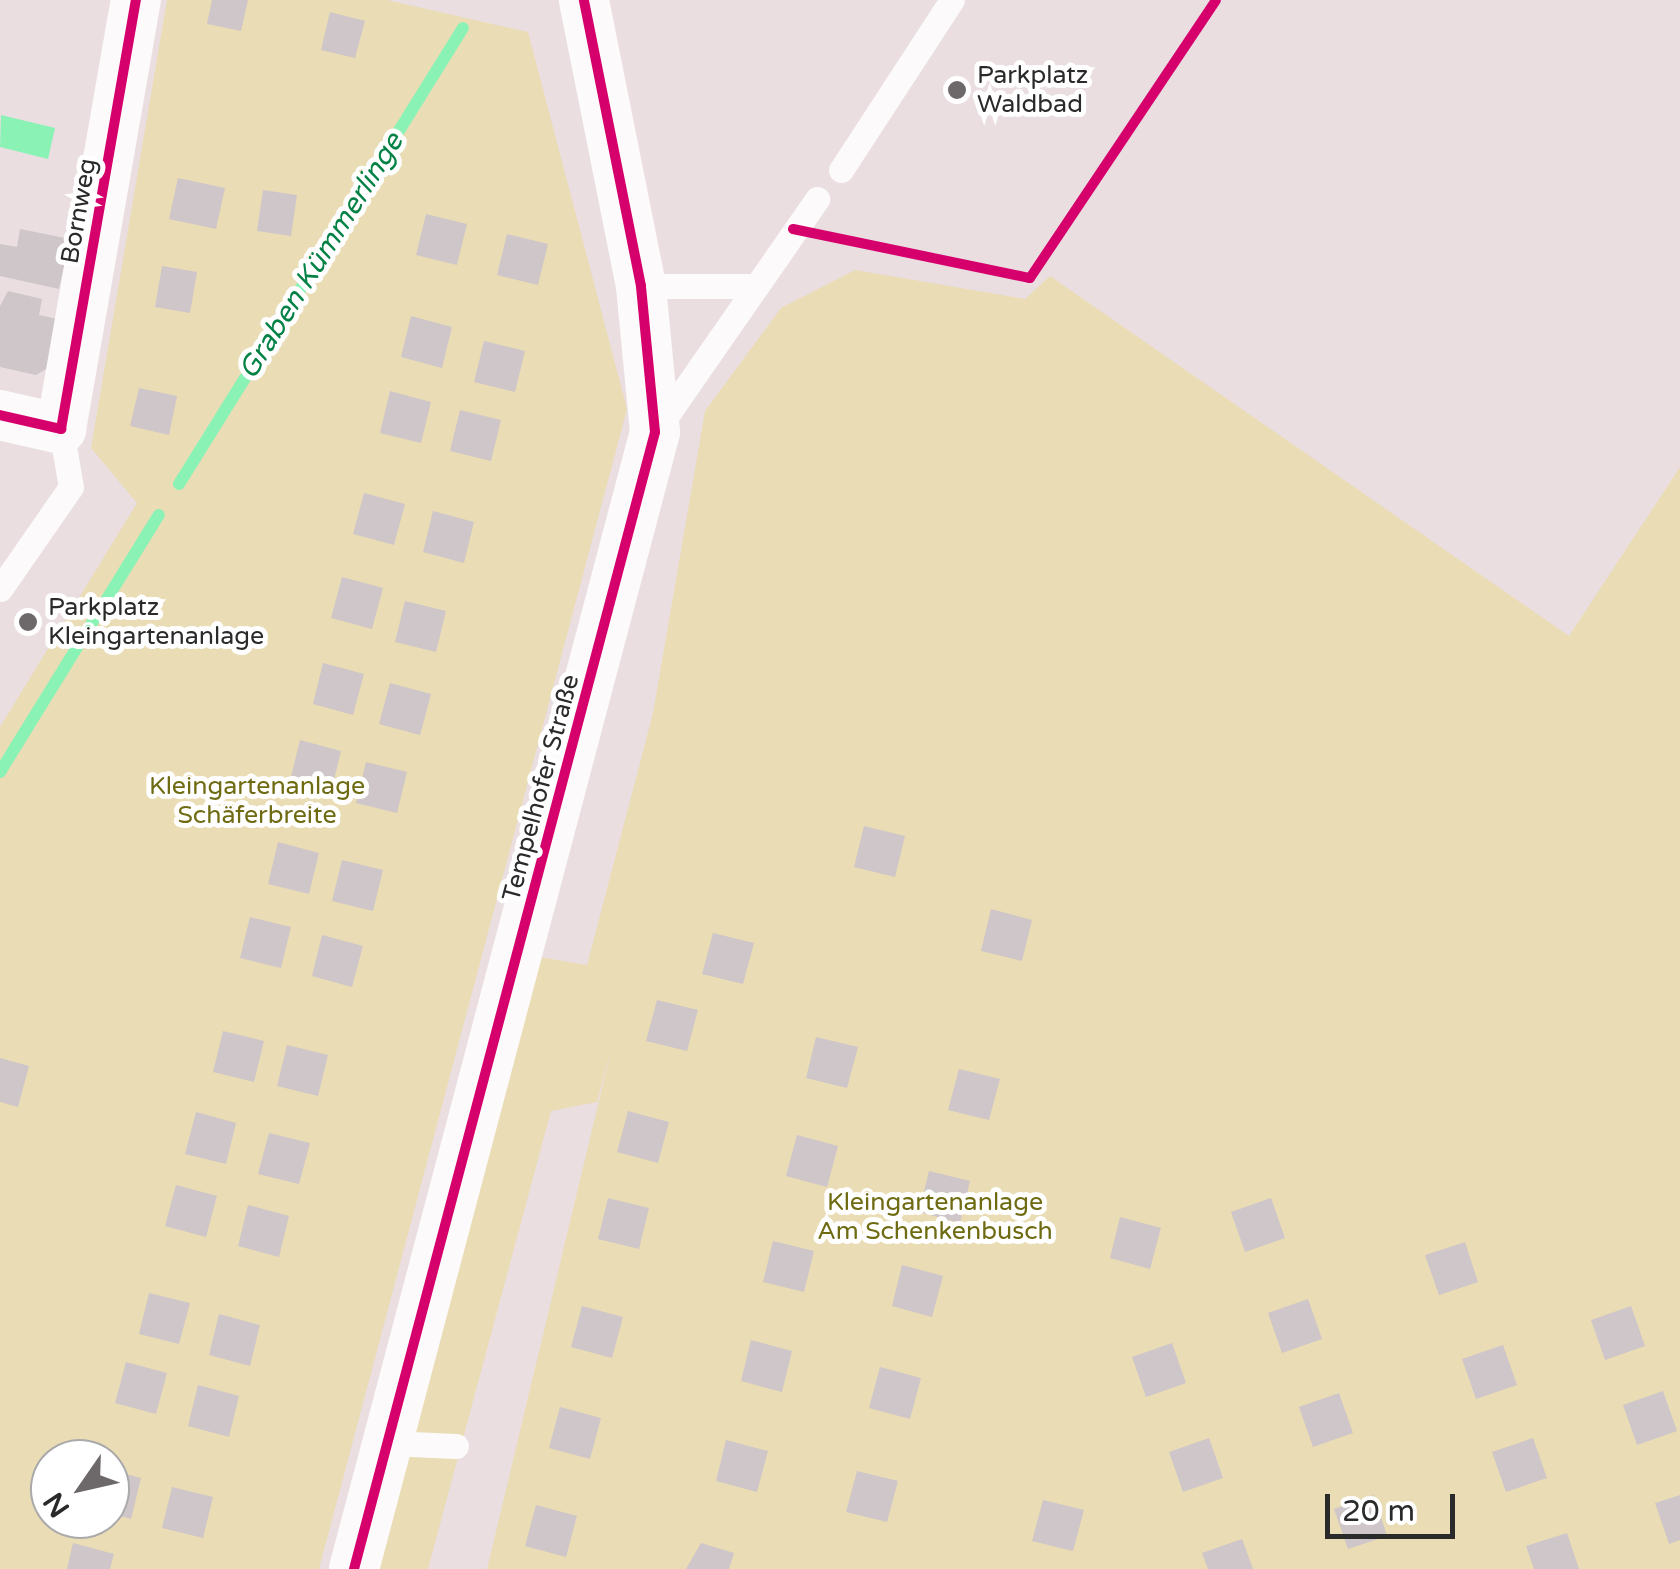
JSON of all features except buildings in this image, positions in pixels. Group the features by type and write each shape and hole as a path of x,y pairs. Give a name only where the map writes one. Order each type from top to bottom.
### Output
{"street":[{"name":"Bornweg","path":"61,429 136,0"},
{"name":"Tempelhofer Straße","path":"354,1569 655,432 641,286 571,3"},
{"path":"0,415 61,429"}],"lane":[{"path":"841,170 948,2"},
{"path":"655,432 750,286 816,199"},
{"path":"641,286 750,286"},
{"path":"0,590 72,487 61,429"},
{"path":"390,1443 456,1446"}],"green space":[{"name":"Kleingartenanlage Schäferbreite","path":"167,0 387,0 528,32 627,409 319,1569 0,1569 0,727 137,503 91,448"},
{"name":"Kleingartenanlage Am Schenkenbusch","path":"855,270 1025,299 1050,276 1569,636 1680,467 1680,1569 487,1569 612,1046 597,1102 551,1111 428,1569 376,1569 539,957 587,965 653,713 705,411 781,308"}],"shaded area":[{"path":"1,115 55,128 48,159 0,147"}],"waterway":[{"name":"Graben Kümmerlinge","path":"179,484 463,28"},
{"name":"Graben Kümmerlinge","path":"0,772 159,515"}],"cycle path":[{"path":"0,415 61,429 136,0"},
{"path":"354,1569 655,432 641,286 584,0"},
{"path":"793,229 1030,278 1216,0"}],"place":[{"name":"Parkplatz Waldbad","path":"957,90"},
{"name":"Parkplatz Kleingartenanlage","path":"28,622"}]}
